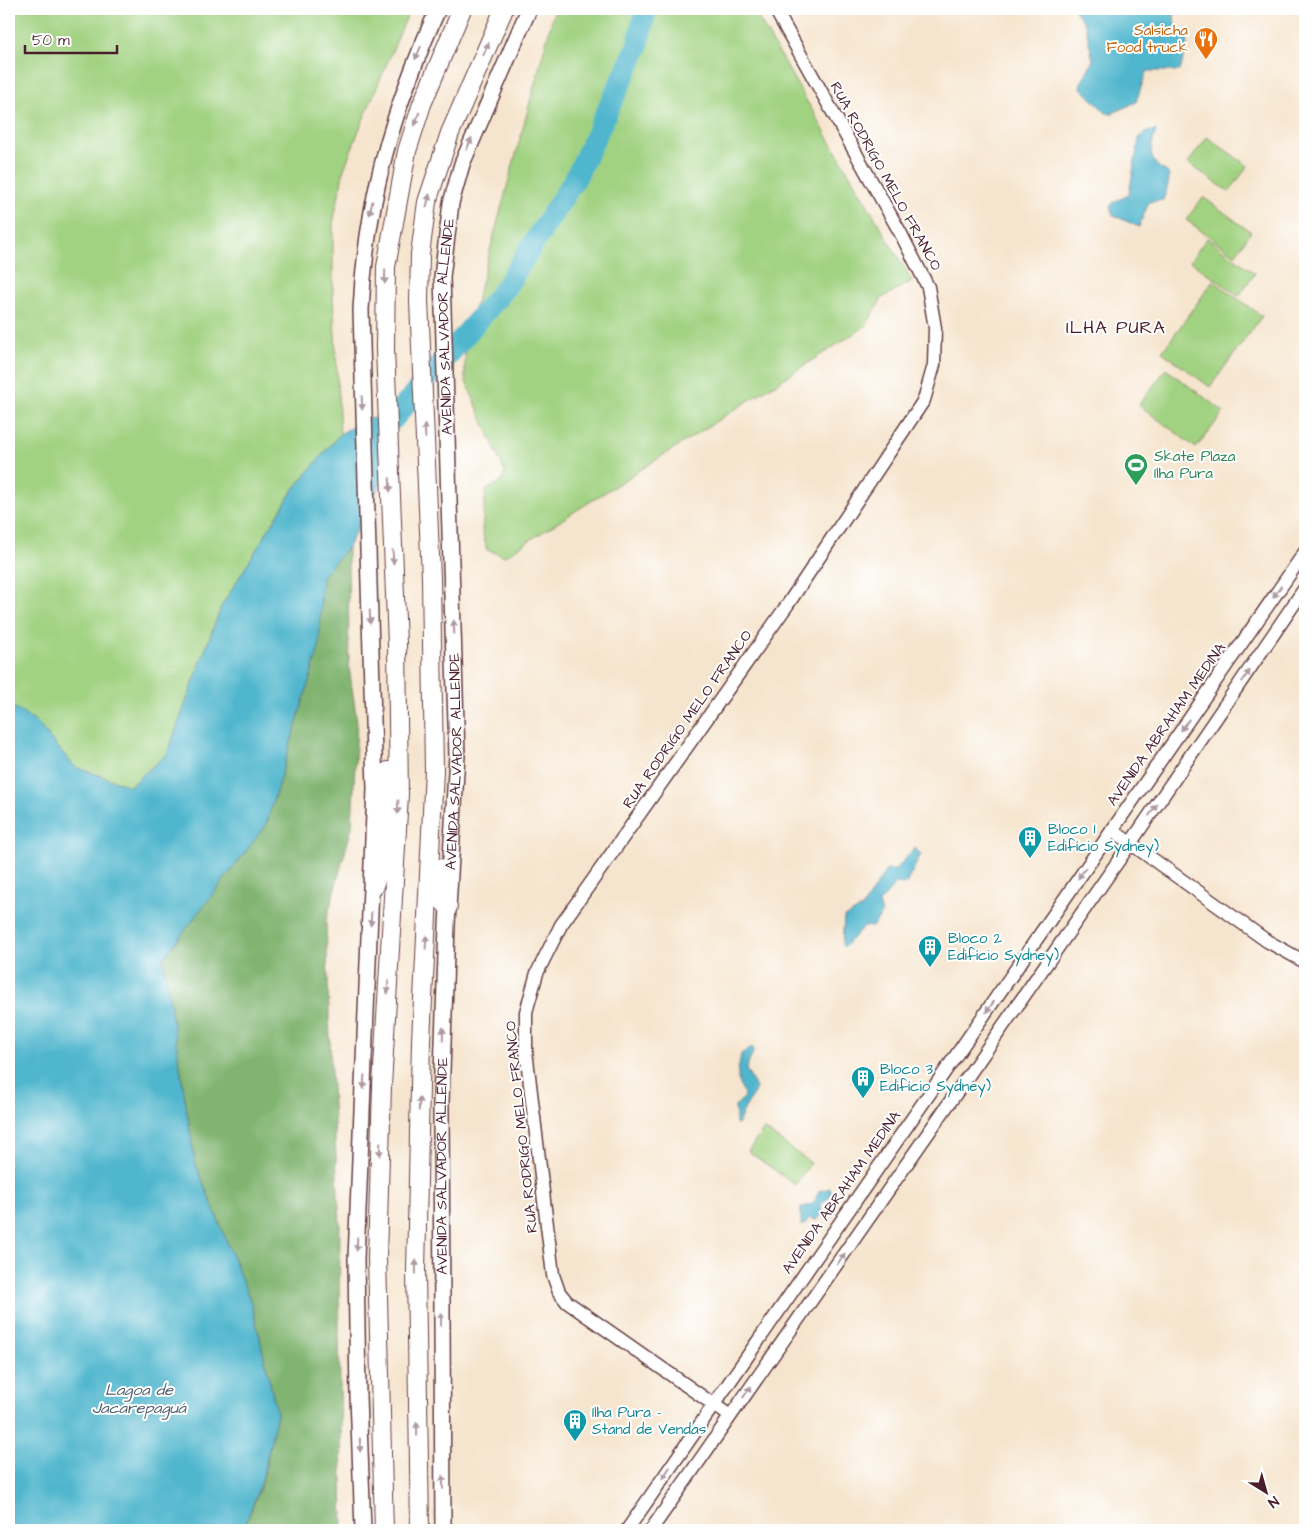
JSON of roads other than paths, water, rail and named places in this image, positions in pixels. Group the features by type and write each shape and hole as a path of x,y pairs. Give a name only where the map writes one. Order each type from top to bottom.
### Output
{"highway":[{"path":"384,1530 377,1258 382,1086 399,795 398,704 385,349 386,267 407,151 422,104 462,9"},
{"name":"AVENIDA SALVADOR ALLENDE","path":"420,1530 416,1271 421,1051 434,770 431,599 419,301 420,254 427,202 450,134 504,9"},
{"path":"431,599 437,610 441,899 448,907"},
{"path":"373,888 381,866 390,737 398,704"}],"main road":[{"path":"363,1530 358,1396 356,1259 373,888 375,789 360,354 363,265 370,211 394,118 415,61 438,9"},
{"name":"AVENIDA SALVADOR ALLENDE","path":"443,1530 441,1102 448,907 458,756 450,462 442,277 451,202 462,164 529,9"}],"street":[{"name":"RUA RODRIGO MELO FRANCO","path":"730,1416 568,1302 556,1284 526,1051 526,1012 537,973 561,925 788,604 924,400 934,365 935,328 928,287 901,234 776,9"},
{"name":"AVENIDA ABRAHAM MEDINA","path":"627,1530 1305,552"},
{"path":"651,1530 864,1227 1305,588"},
{"path":"1112,830 1267,941 1305,962"},
{"path":"922,1104 927,1116 932,1118 940,1117"},
{"path":"905,1128 916,1130 920,1133 923,1142"},
{"path":"844,1215 864,1227"}],"water":[{"path":"1074,9 1161,11 1161,9 1175,9 1174,22 1188,41 1180,71 1149,71 1146,73 1136,102 1111,114 1106,113 1080,85 1093,60 1085,24"},
{"path":"1156,130 1152,157 1156,164 1168,174 1169,179 1163,200 1149,202 1139,227 1113,215 1110,207 1114,202 1129,193 1139,138 1147,132"},
{"name":"Lagoa de Jacarepaguá","path":"367,418 393,419 384,477 348,547 322,576 319,648 266,825 163,959 195,1162 252,1305 277,1413 262,1480 243,1530 9,1530 9,704 36,722 75,767 130,786 167,754 221,607 293,490 340,434"},
{"path":"915,848 921,854 906,884 896,883 879,903 882,914 872,927 864,926 844,947 842,945 844,917 862,908 886,870 895,870"},
{"path":"752,1047 754,1050 746,1069 756,1088 742,1114 739,1124 736,1125 735,1106 744,1095 738,1075 741,1054"},
{"path":"830,1188 832,1194 821,1205 822,1215 817,1220 808,1218 806,1224 801,1226 801,1208 814,1203 819,1191"}],"waterway":[{"path":"393,419 503,291 576,177 637,48 646,9"}],"place":[{"name":"Salsicha Food truck","path":"1206,60"},
{"name":"Skate Plaza Ilha Pura","path":"1136,486"},
{"name":"Bloco 1 Edifício Sydney)","path":"1030,859"},
{"name":"Bloco 2 Edifício Sydney)","path":"930,968"},
{"name":"Bloco 3 Edifício Sydney)","path":"863,1099"},
{"name":"Ilha Pura - Stand de Vendas","path":"575,1442"}],"district":[{"name":"ILHA PURA","path":"1116,327"}]}
